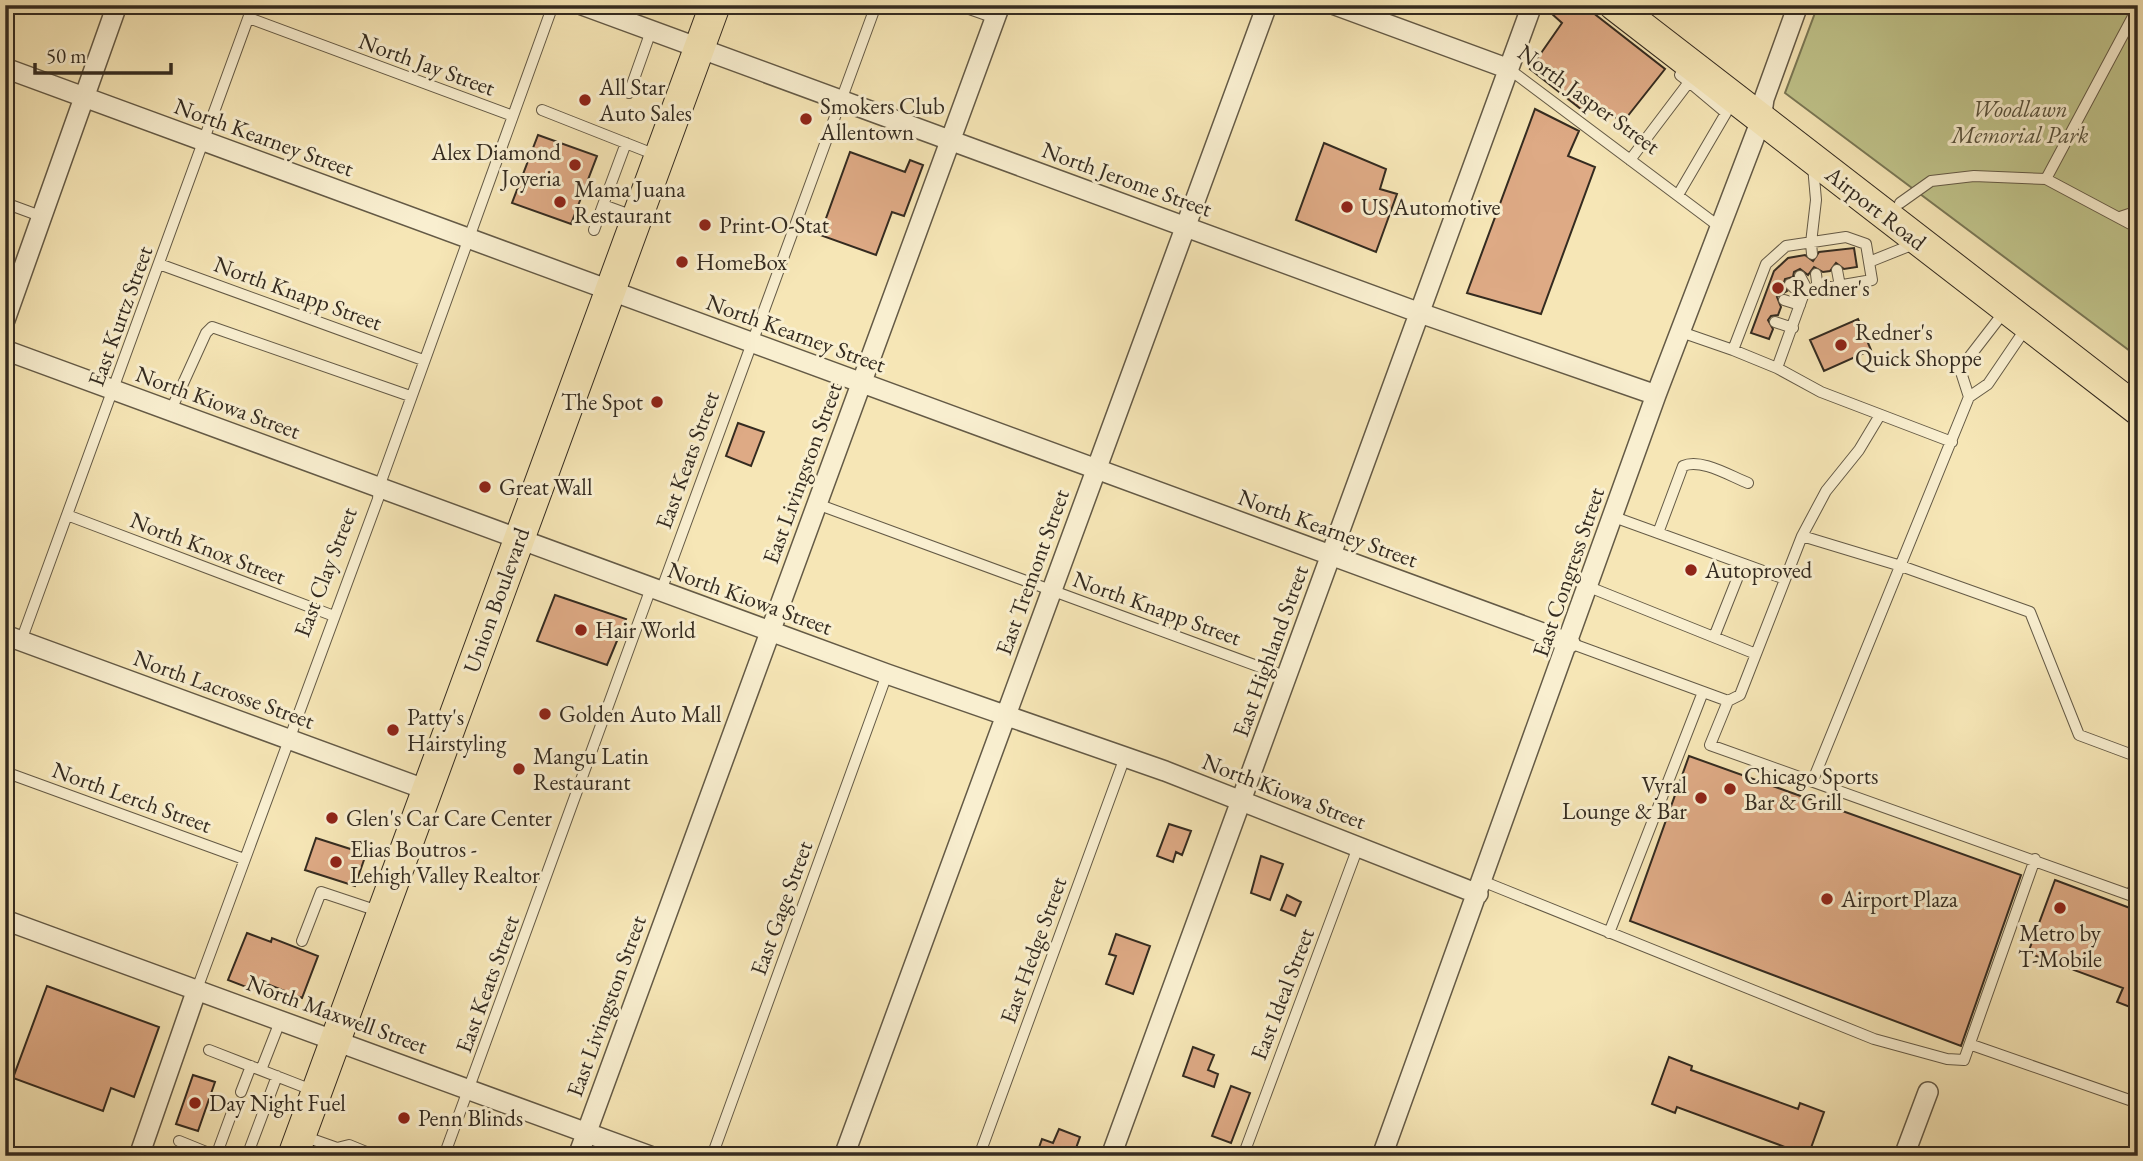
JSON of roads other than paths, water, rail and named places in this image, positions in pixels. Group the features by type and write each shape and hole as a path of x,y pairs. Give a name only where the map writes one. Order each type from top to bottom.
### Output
{"main road":[{"name":"Union Boulevard","path":"297,1145 715,5"},
{"name":"Airport Road","path":"1614,5 1670,60 1715,93 1762,110 1900,203 2138,386"},
{"name":"Airport Road","path":"1643,5 1762,110 1812,159 2138,410"}],"street":[{"path":"5,320 117,5"},
{"name":"North Jerome Street","path":"582,5 1420,313 1657,395"},
{"name":"East Tremont Street","path":"844,1156 1267,5"},
{"name":"North Jasper Street","path":"1335,5 1509,69"},
{"name":"East Highland Street","path":"1111,1156 1532,5"},
{"name":"East Congress Street","path":"1382,1156 1570,643 1657,395 1722,228 1798,5"},
{"name":"East Livingston Street","path":"578,1156 998,12"},
{"name":"North Kearney Street","path":"5,68 1570,643"},
{"name":"North Kiowa Street","path":"5,350 887,674 1125,757 1359,847 1480,887"},
{"name":"North Lacrosse Street","path":"13,638 426,790"},
{"name":"North Maxwell Street","path":"5,920 650,1156"},
{"name":"East Clay Street","path":"139,1156 197,989"},
{"path":"1904,1156 1928,1092"}],"lane":[{"name":"East Kurtz Street","path":"13,638 67,515 253,5"},
{"name":"East Clay Street","path":"197,989 378,499 379,487 410,396 554,5"},
{"path":"842,101 876,5"},
{"path":"958,5 998,12"},
{"path":"2046,179 2138,7"},
{"name":"North Jay Street","path":"248,18 513,116"},
{"path":"629,93 651,31"},
{"path":"1670,60 1689,82 1715,93 1726,113 1678,195"},
{"name":"North Jasper Street","path":"1509,69 1722,228"},
{"path":"1630,160 1689,82"},
{"name":"East Keats Street","path":"444,1156 842,101"},
{"path":"542,110 660,156"},
{"path":"594,230 626,143"},
{"path":"1812,159 1816,200 1812,254"},
{"path":"1900,203 1931,181 1974,176 2046,179 2138,228"},
{"path":"5,203 43,217"},
{"path":"603,205 638,217"},
{"path":"2120,217 2138,211"},
{"path":"1732,350 1752,314 1755,289 1786,246 1811,243 1832,245 1846,237 1866,244 1872,280 1784,300"},
{"path":"1869,262 1920,242"},
{"path":"1786,246 1791,257"},
{"name":"North Knapp Street","path":"159,264 423,360"},
{"path":"1837,270 1840,286"},
{"path":"1777,368 1816,274"},
{"path":"1800,276 1807,296"},
{"path":"1790,284 1807,296"},
{"path":"1755,289 1766,293"},
{"path":"1969,397 1960,369 2017,317"},
{"path":"1813,780 1969,397 1988,384 2017,317"},
{"path":"1775,322 1793,328"},
{"path":"170,410 206,333 212,327 410,396"},
{"path":"1681,332 1777,368 1821,392 1952,442"},
{"path":"1880,415 1860,450 1826,491 1802,536 1740,695 1728,701 1710,745 2035,859 2134,897 2138,876"},
{"path":"1658,533 1683,466 1690,463 1700,465 1748,483"},
{"name":"North Knapp Street","path":"817,504 1287,677"},
{"name":"North Knox Street","path":"67,515 334,616"},
{"path":"1614,517 1785,579"},
{"path":"1802,536 1901,566 2029,612 2079,735 2138,757"},
{"path":"1714,637 1743,564"},
{"path":"1589,587 1756,654"},
{"path":"1570,643 1728,701"},
{"name":"East Gage Street","path":"712,1156 887,674"},
{"path":"1609,933 1703,692"},
{"name":"East Hedge Street","path":"979,1156 1125,757"},
{"name":"North Lerch Street","path":"5,772 244,859"},
{"name":"East Ideal Street","path":"1243,1156 1359,847"},
{"path":"1480,887 1609,933 1874,1039 1947,1059 1964,1060 1972,1045 2035,859"},
{"path":"302,941 321,892 382,913"},
{"path":"261,1070 281,1019"},
{"path":"1972,1045 2138,1103"},
{"path":"209,1050 316,1091"},
{"path":"241,1092 251,1066"},
{"path":"247,1156 277,1076"},
{"path":"179,1141 216,1156 231,1115"},
{"path":"297,1145 346,1156"},
{"path":"336,1152 349,1146 376,1156"}],"place":[{"name":"All Star Auto Sales","path":"585,100"},
{"name":"Smokers Club Allentown","path":"806,119"},
{"name":"Alex Diamond Joyeria","path":"575,165"},
{"name":"Mama Juana Restaurant","path":"560,202"},
{"name":"US Automotive","path":"1347,207"},
{"name":"Print-O-Stat","path":"705,225"},
{"name":"HomeBox","path":"682,262"},
{"name":"Redner's","path":"1778,288"},
{"name":"Redner's Quick Shoppe","path":"1841,345"},
{"name":"The Spot","path":"657,402"},
{"name":"Great Wall","path":"485,487"},
{"name":"Autoproved","path":"1691,570"},
{"name":"Hair World","path":"581,630"},
{"name":"Golden Auto Mall","path":"545,714"},
{"name":"Patty's Hairstyling","path":"393,730"},
{"name":"Mangu Latin Restaurant","path":"519,769"},
{"name":"Chicago Sports Bar & Grill","path":"1730,789"},
{"name":"Vyral Lounge & Bar","path":"1701,798"},
{"name":"Glen's Car Care Center","path":"332,818"},
{"name":"Elias Boutros - Lehigh Valley Realtor","path":"336,862"},
{"name":"Airport Plaza","path":"1827,899"},
{"name":"Metro by T-Mobile","path":"2060,908"},
{"name":"Day Night Fuel","path":"195,1103"},
{"name":"Penn Blinds","path":"404,1118"}],"park label":[{"name":"Woodlawn Memorial Park","path":"2020,122"}]}
